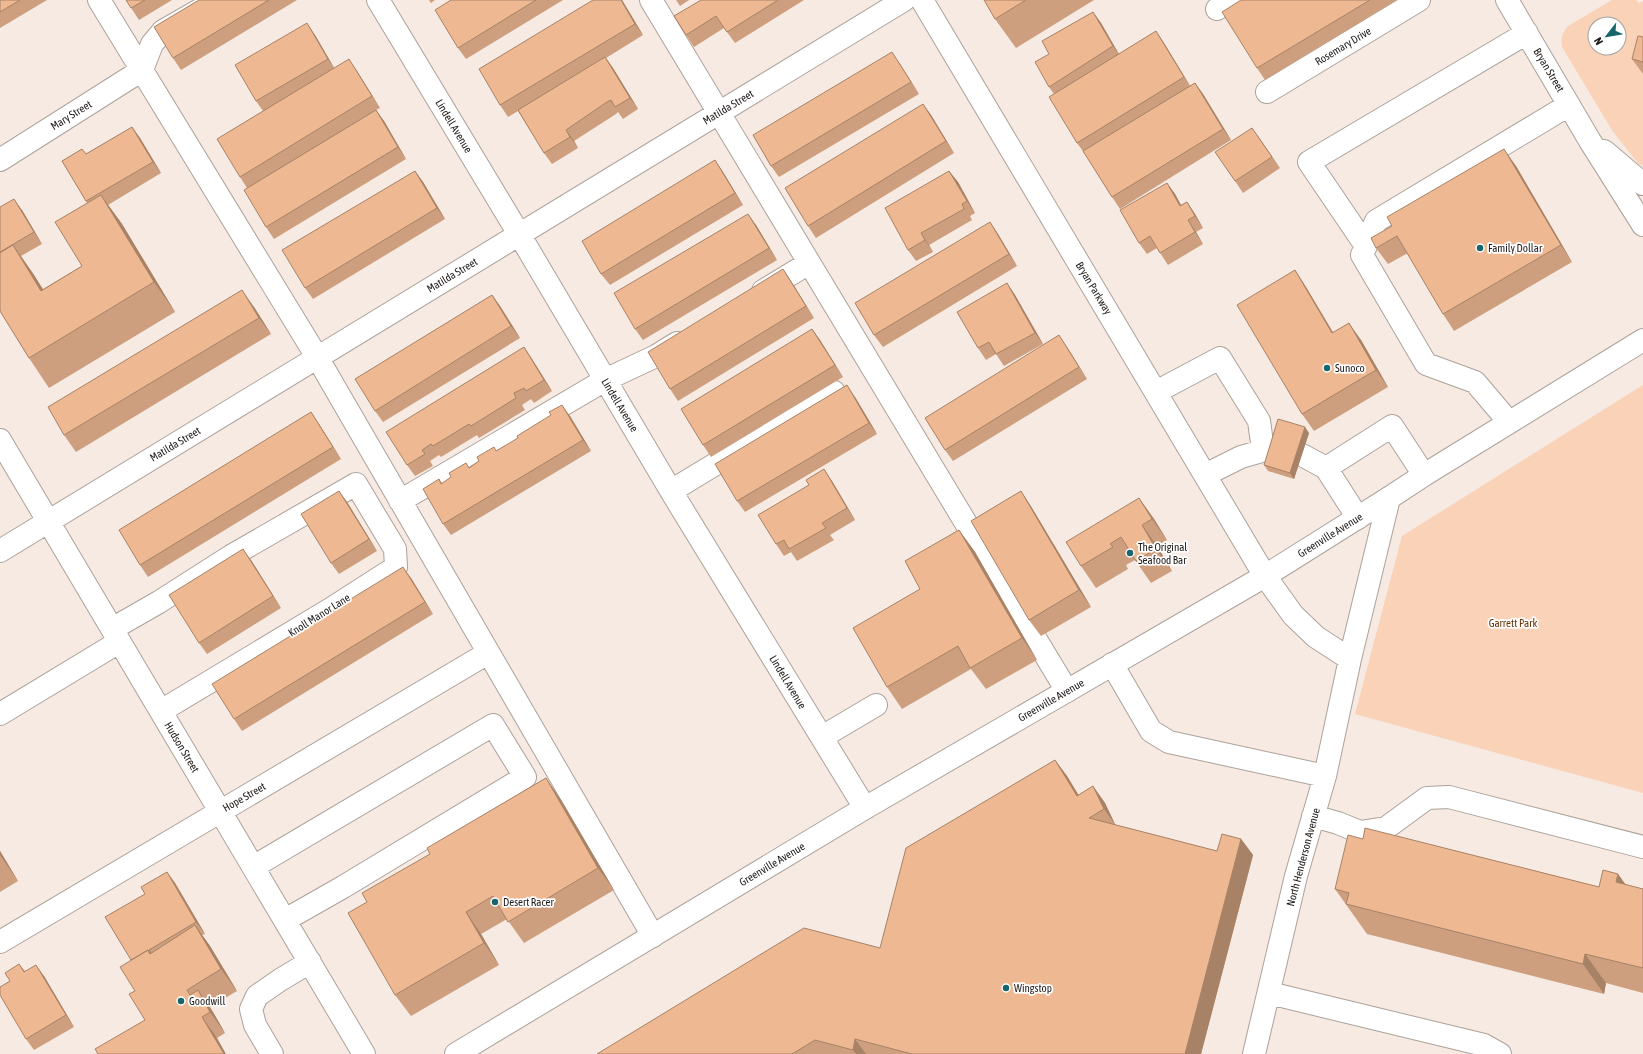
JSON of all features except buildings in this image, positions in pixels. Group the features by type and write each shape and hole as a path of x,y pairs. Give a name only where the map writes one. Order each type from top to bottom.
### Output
{"street":[{"path":"99,0 317,357 652,936"},
{"path":"142,70 152,44 163,31 217,0"},
{"name":"Lindell Avenue","path":"378,0 520,234 671,490 864,808"},
{"path":"651,0 1067,691"},
{"name":"Matilda Street","path":"0,551 904,0"},
{"name":"Bryan Parkway","path":"922,0 1265,576"},
{"name":"Rosemary Drive","path":"1267,92 1419,0"},
{"name":"Bryan Street","path":"1507,0 1590,141 1643,225"},
{"path":"1366,246 1309,162 1527,33"},
{"name":"Mary Street","path":"0,160 142,70"},
{"path":"1509,422 1475,382 1426,364 1362,256 1376,221 1569,105"},
{"name":"Bryan Street","path":"1590,141 1643,184"},
{"path":"743,303 809,263"},
{"path":"400,501 605,380 656,356 696,332"},
{"name":"Greenville Avenue","path":"456,1054 864,808 1265,576 1424,475 1643,340"},
{"path":"1156,392 1220,358 1259,421 1269,449 1241,457 1205,475"},
{"path":"671,490 834,392"},
{"path":"1326,468 1392,426 1424,475"},
{"name":"Hudson Street","path":"0,440 364,1054"},
{"path":"1302,455 1326,468 1358,518"},
{"name":"Knoll Manor Lane","path":"116,635 160,602 231,556 356,484 395,549 396,567 329,610 161,711"},
{"name":"North Henderson Avenue","path":"1254,1054 1296,876 1325,776 1350,659 1389,498"},
{"path":"1265,576 1293,615 1316,636 1350,659"},
{"path":"0,714 116,635"},
{"name":"Hope Street","path":"0,942 488,653"},
{"path":"1112,664 1151,731 1169,742 1325,776"},
{"path":"822,737 876,705"},
{"path":"253,867 493,725 525,777 343,887 285,920"},
{"path":"1313,816 1338,823 1360,832 1386,828 1427,798 1449,797 1643,847"},
{"path":"272,1054 255,1025 251,1009 257,996 310,962"},
{"path":"1268,993 1484,1045 1500,1054"}],"green space":[{"path":"1612,0 1636,0 1639,3 1643,1 1643,166 1638,163 1613,132 1562,47 1562,36 1568,26"},
{"name":"Garrett Park","path":"1643,385 1643,793 1355,714 1402,536"}],"place":[{"name":"Family Dollar","path":"1480,248"},
{"name":"Sunoco","path":"1327,368"},
{"name":"The Original Seafood Bar","path":"1130,553"},
{"name":"Desert Racer","path":"495,902"},
{"name":"Wingstop","path":"1006,988"},
{"name":"Goodwill","path":"181,1001"}]}
